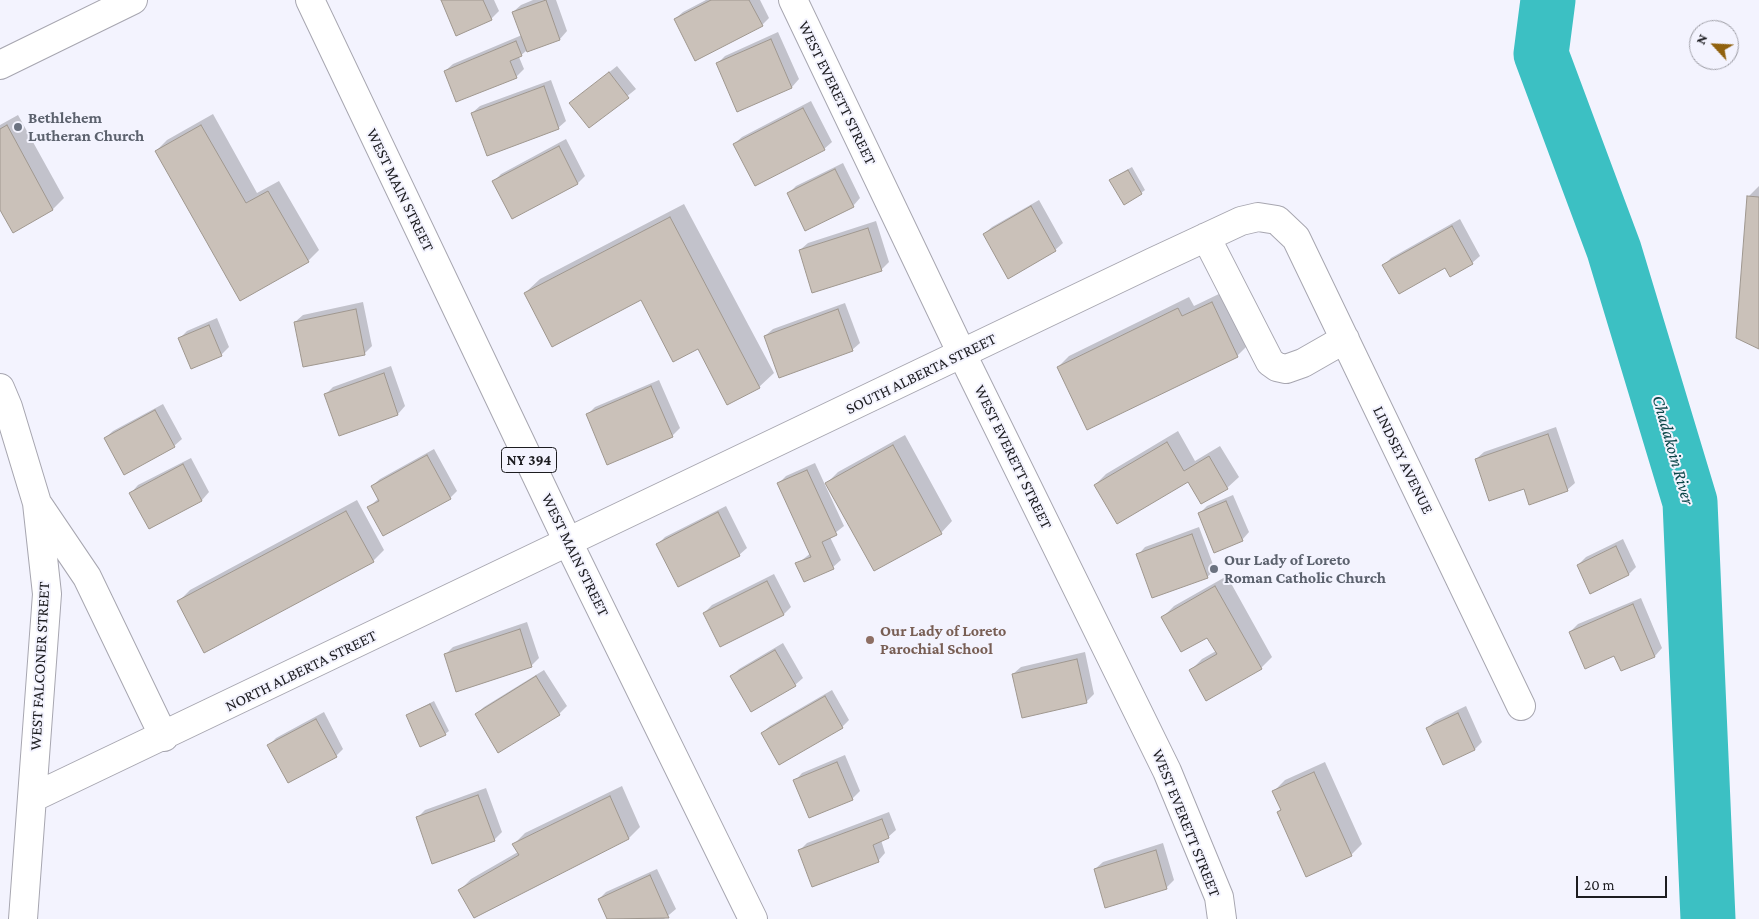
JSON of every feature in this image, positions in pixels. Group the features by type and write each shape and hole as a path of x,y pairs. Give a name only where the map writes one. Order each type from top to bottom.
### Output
{"street":[{"path":"0,65 133,0"},
{"name":"WEST MAIN STREET","path":"310,0 568,542 753,919"},
{"name":"WEST EVERETT STREET","path":"793,0 962,354 1167,771 1218,897 1222,919"},
{"name":"SOUTH ALBERTA STREET","path":"568,542 1241,221 1258,217 1277,220"},
{"name":"LINDSEY AVENUE","path":"1277,220 1296,238 1520,706"},
{"path":"1206,237 1270,362 1277,368 1286,368 1303,363 1345,339"},
{"name":"WEST FALCONER STREET","path":"0,388 8,407 37,503 47,594 24,919"},
{"path":"37,503 87,577 164,737"},
{"name":"NORTH ALBERTA STREET","path":"32,798 164,737 568,542"}],"building":[{"path":"441,0 483,0 492,20 456,36"},
{"path":"546,0 560,40 527,52 512,12"},
{"path":"711,0 749,0 763,26 695,61 674,19"},
{"path":"771,39 792,88 737,112 716,63"},
{"path":"516,41 522,56 510,61 517,78 456,102 444,71"},
{"path":"609,72 629,98 589,128 569,103"},
{"path":"544,86 559,129 487,156 471,113"},
{"path":"803,108 825,150 755,186 733,144"},
{"path":"7,125 53,210 13,233 0,210 0,129"},
{"path":"201,125 246,203 268,191 309,262 240,301 155,151"},
{"path":"559,146 578,184 512,219 492,181"},
{"path":"835,169 854,207 805,231 787,193"},
{"path":"1128,170 1142,194 1124,205 1109,180"},
{"path":"1747,196 1759,197 1759,349 1736,338"},
{"path":"1031,206 1056,251 1008,279 983,234"},
{"path":"670,217 760,388 727,405 698,349 673,362 641,300 552,347 524,293"},
{"path":"1452,226 1473,264 1450,277 1445,268 1399,294 1382,265"},
{"path":"868,228 882,271 812,293 799,250"},
{"path":"1212,302 1238,357 1087,430 1057,367 1178,308 1182,316"},
{"path":"356,309 365,355 303,367 294,322"},
{"path":"838,309 853,351 779,378 764,336"},
{"path":"209,325 222,356 191,369 178,338"},
{"path":"384,373 398,415 339,436 324,394"},
{"path":"651,386 673,437 607,465 586,414"},
{"path":"155,410 175,447 124,475 104,438"},
{"path":"1548,434 1568,491 1529,505 1524,489 1489,501 1475,459"},
{"path":"1167,442 1184,471 1209,456 1228,489 1201,504 1188,482 1117,524 1094,485"},
{"path":"893,445 942,534 874,571 825,483"},
{"path":"427,455 451,499 383,536 367,507 379,501 371,486"},
{"path":"183,464 202,501 149,529 129,493"},
{"path":"807,470 837,535 822,542 834,569 804,582 795,563 811,557 777,483"},
{"path":"1226,501 1243,541 1214,553 1198,513"},
{"path":"346,511 374,562 204,653 177,601"},
{"path":"718,512 740,556 678,587 656,544"},
{"path":"1192,534 1208,578 1152,598 1136,554"},
{"path":"1616,546 1629,575 1590,594 1577,565"},
{"path":"767,581 784,615 720,647 703,613"},
{"path":"1215,586 1262,669 1206,701 1189,670 1217,654 1207,638 1181,652 1161,617"},
{"path":"1633,604 1655,657 1621,671 1614,656 1585,669 1569,632"},
{"path":"520,629 532,667 456,692 444,654"},
{"path":"775,650 796,686 751,712 730,676"},
{"path":"1077,659 1087,703 1022,718 1012,674"},
{"path":"536,676 560,715 498,753 475,714"},
{"path":"825,696 843,728 779,765 761,733"},
{"path":"430,704 446,735 420,747 406,715"},
{"path":"1458,713 1475,750 1443,765 1426,728"},
{"path":"316,719 337,757 288,783 267,745"},
{"path":"837,762 853,800 809,818 793,780"},
{"path":"1314,772 1352,856 1306,877 1277,812 1281,810 1272,791"},
{"path":"478,795 495,841 432,864 416,817"},
{"path":"610,796 629,839 474,918 458,890 519,855 512,844"},
{"path":"882,819 889,838 873,845 879,862 812,887 798,850"},
{"path":"1156,850 1167,889 1105,908 1094,869"},
{"path":"650,875 669,918 607,919 598,899"}],"waterway":[{"name":"Chadakoin River","path":"1548,0 1541,54 1614,250 1690,502 1708,919"}],"place":[{"name":"Bethlehem Lutheran Church","path":"18,127"},
{"name":"Our Lady of Loreto Roman Catholic Church","path":"1214,569"},
{"name":"Our Lady of Loreto Parochial School","path":"870,640"}]}
